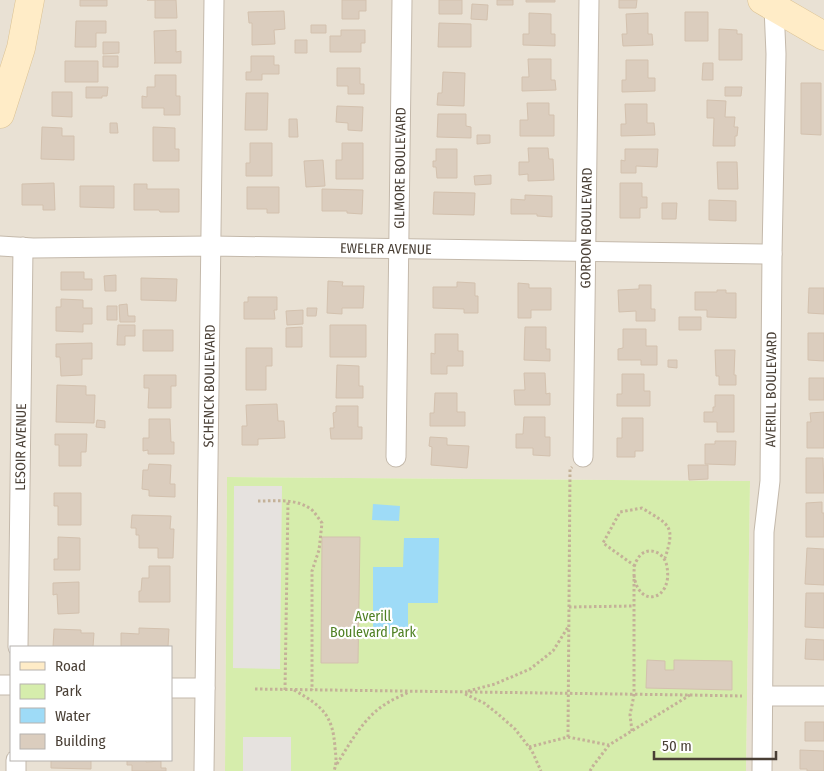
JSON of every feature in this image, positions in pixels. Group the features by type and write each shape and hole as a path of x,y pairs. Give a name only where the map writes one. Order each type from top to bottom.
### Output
{"main road":[{"path":"0,114 21,48 30,0"},
{"path":"766,2 824,36"}],"street":[{"name":"SCHENCK BOULEVARD","path":"204,771 214,0"},
{"name":"GILMORE BOULEVARD","path":"396,457 402,0"},
{"name":"GORDON BOULEVARD","path":"583,457 589,0"},
{"name":"AVERILL BOULEVARD","path":"762,771 764,532 770,481 776,54 766,2"},
{"name":"EWELER AVENUE","path":"0,246 33,248 211,246 772,254"},
{"name":"LESOIR AVENUE","path":"18,646 23,247"},
{"path":"172,688 205,688"},
{"path":"763,696 824,696"}],"path":[{"path":"568,737 570,469 583,457"},
{"path":"258,501 301,503 314,511 322,523 319,550 312,571 312,690"},
{"path":"285,690 288,501"},
{"path":"635,566 603,543 620,512 642,508 664,521 670,531 671,540 665,558"},
{"path":"632,731 630,715 634,695 634,575 635,566 637,558 643,553 658,552 665,558 668,581 660,595 653,597 644,595 635,583 634,575"},
{"path":"569,607 634,606"},
{"path":"462,692 495,684 530,669 553,651 569,626"},
{"path":"255,689 742,696"},
{"path":"294,690 314,702 328,718 334,733 337,764"},
{"path":"334,771 353,738 372,713 385,704 411,692"},
{"path":"462,692 484,703 515,729 532,751 541,771"},
{"path":"590,771 609,745 690,696"},
{"path":"529,747 568,737 609,745"}],"shaded area":[{"path":"0,0 824,0 824,771 746,771 750,481 227,477 225,771 0,771"},
{"path":"234,486 282,486 280,669 233,668"},
{"path":"243,737 291,737 291,771 243,771"}],"green space":[{"name":"Averill Boulevard Park","path":"227,477 750,481 746,771 225,771"}],"water":[{"path":"373,504 400,506 399,521 372,520"},
{"path":"404,538 439,538 438,603 408,603 408,634 373,634 373,567 403,567"}],"building":[{"path":"80,0 107,0 107,6 80,6"},
{"path":"155,0 176,0 177,18 155,18"},
{"path":"342,0 366,0 366,11 359,11 359,19 342,19"},
{"path":"439,0 462,0 462,14 439,14"},
{"path":"497,0 513,0 513,5 497,5"},
{"path":"526,0 555,0 555,2 526,2"},
{"path":"619,0 637,0 636,8 619,8"},
{"path":"472,4 488,5 487,20 471,19"},
{"path":"284,11 285,29 274,30 275,44 252,45 252,23 249,23 248,12"},
{"path":"685,12 708,12 708,41 685,41"},
{"path":"529,13 551,14 551,34 555,34 555,46 523,45 523,34 529,34"},
{"path":"648,13 648,34 652,34 653,45 623,46 622,34 627,34 626,14"},
{"path":"76,21 106,21 106,33 96,33 96,47 75,47"},
{"path":"439,23 471,24 471,47 438,47"},
{"path":"311,25 326,25 326,33 311,33"},
{"path":"719,29 737,30 737,34 742,34 742,60 719,60"},
{"path":"176,30 176,52 181,51 181,63 155,63 154,31"},
{"path":"341,30 365,30 365,43 361,43 361,52 330,52 330,36 341,36"},
{"path":"295,40 307,40 307,53 295,53"},
{"path":"103,42 119,42 119,53 103,54"},
{"path":"103,56 118,56 118,67 103,67"},
{"path":"251,56 274,56 274,65 279,65 279,74 262,74 262,80 246,80 246,72 251,72"},
{"path":"528,59 551,59 551,80 555,80 556,90 522,91 522,77 529,77"},
{"path":"626,60 648,60 648,78 655,78 655,91 622,92 622,80 626,80"},
{"path":"65,61 98,61 98,82 65,82"},
{"path":"703,63 713,63 713,80 702,80"},
{"path":"337,68 360,68 360,84 364,84 364,94 348,94 348,86 337,86"},
{"path":"443,72 465,73 464,106 437,105 438,93 442,93"},
{"path":"155,75 176,75 176,96 180,96 180,115 164,115 164,108 142,108 142,96 147,97 147,87 155,87"},
{"path":"801,83 821,83 821,135 801,134"},
{"path":"86,87 108,87 107,96 102,96 102,98 86,98"},
{"path":"725,87 742,87 741,96 725,96"},
{"path":"52,92 72,92 72,117 52,116"},
{"path":"246,93 268,93 267,130 245,130"},
{"path":"707,100 726,101 725,117 735,117 734,127 738,127 737,136 735,136 735,146 713,146 714,118 707,118"},
{"path":"527,103 549,103 549,115 554,115 554,136 520,136 520,120 528,120"},
{"path":"625,104 647,104 647,123 654,123 655,135 621,136 621,124 626,124"},
{"path":"337,106 363,107 362,131 348,130 348,123 336,122"},
{"path":"438,114 466,114 466,126 471,127 471,138 437,137"},
{"path":"289,119 297,119 298,137 289,137"},
{"path":"110,123 117,123 118,133 110,133"},
{"path":"42,127 62,128 62,136 74,136 74,160 41,159"},
{"path":"153,127 175,128 175,149 179,149 179,161 153,161"},
{"path":"477,135 490,135 490,143 477,144"},
{"path":"250,143 272,143 272,176 246,176 246,163 250,163"},
{"path":"342,143 363,143 363,179 336,179 336,160 342,160"},
{"path":"528,148 548,148 549,159 553,159 554,180 528,181 528,174 519,175 519,162 529,162"},
{"path":"436,149 457,149 457,178 437,178 436,167 433,167 433,161 436,161"},
{"path":"625,149 658,149 657,167 636,166 636,173 621,173 621,160 625,161"},
{"path":"323,160 325,186 306,187 304,161"},
{"path":"717,162 737,162 738,189 718,189"},
{"path":"491,175 491,184 475,185 474,176"},
{"path":"54,183 55,210 43,210 43,205 22,205 22,184"},
{"path":"620,183 642,183 642,197 647,197 647,208 640,208 640,218 620,218"},
{"path":"134,184 147,184 147,189 179,189 179,212 134,210"},
{"path":"80,186 114,186 114,208 80,207"},
{"path":"247,187 279,187 279,213 267,213 267,209 247,209"},
{"path":"322,189 363,190 362,214 347,213 347,211 322,211"},
{"path":"434,192 475,193 474,215 433,214"},
{"path":"525,195 552,196 552,217 537,216 537,214 511,214 511,199 525,200"},
{"path":"709,200 736,201 736,221 709,220"},
{"path":"662,203 677,203 676,219 662,219"},
{"path":"61,272 84,272 84,279 92,279 92,290 61,290"},
{"path":"116,275 116,291 105,291 104,276"},
{"path":"141,278 177,279 176,301 141,300"},
{"path":"328,281 343,282 342,286 364,286 363,308 342,308 342,314 327,313"},
{"path":"457,282 475,283 475,296 478,296 478,313 464,313 464,309 433,308 433,287 457,287"},
{"path":"518,283 529,284 529,288 551,288 551,310 531,310 531,318 518,318"},
{"path":"639,285 651,285 651,309 655,309 655,321 636,321 636,311 619,312 618,290 639,289"},
{"path":"809,288 824,288 824,314 808,313"},
{"path":"717,290 726,290 726,293 736,293 736,318 707,317 707,310 695,310 695,292 717,292"},
{"path":"248,297 277,297 277,310 274,310 275,319 244,319 244,302 248,302"},
{"path":"61,299 83,300 83,308 92,308 92,324 83,324 83,332 56,331 56,307 61,307"},
{"path":"127,304 128,316 135,316 135,322 120,322 119,305"},
{"path":"107,306 117,306 117,320 107,320"},
{"path":"307,308 317,308 316,316 307,316"},
{"path":"303,310 303,324 287,325 286,311"},
{"path":"679,317 701,317 701,330 679,330"},
{"path":"118,325 135,325 135,336 125,336 125,345 117,345"},
{"path":"330,325 366,325 366,357 330,357"},
{"path":"302,327 302,347 286,347 286,328"},
{"path":"525,327 546,327 546,349 550,349 550,361 524,360"},
{"path":"623,329 646,329 646,346 657,346 657,365 641,365 641,360 618,360 618,349 623,348"},
{"path":"143,330 173,330 173,351 143,351"},
{"path":"808,333 824,333 824,361 808,360"},
{"path":"435,334 458,334 458,351 463,351 463,366 447,366 447,374 431,374 431,353 435,354"},
{"path":"92,343 92,359 82,359 82,375 61,376 60,357 56,357 56,344"},
{"path":"246,348 272,348 272,366 266,366 266,390 246,390"},
{"path":"715,350 735,350 734,375 736,375 736,385 719,385 719,376 716,376"},
{"path":"668,360 677,360 677,368 668,367"},
{"path":"337,365 359,366 359,386 363,386 363,398 336,398"},
{"path":"524,373 545,373 546,394 550,393 550,405 515,405 514,390 525,390"},
{"path":"622,374 644,374 644,391 650,391 650,406 617,406 617,394 622,394"},
{"path":"144,375 176,375 176,386 171,386 171,408 148,408 149,388 144,388"},
{"path":"809,378 824,378 824,400 809,400"},
{"path":"57,385 86,386 86,395 95,395 94,423 56,422"},
{"path":"435,393 457,393 457,412 465,412 465,426 430,426 430,413 434,413"},
{"path":"715,395 734,395 734,432 717,432 717,422 704,422 704,412 713,412"},
{"path":"277,404 278,421 284,421 285,438 258,439 258,445 242,445 242,426 247,426 246,405"},
{"path":"336,406 358,406 358,427 362,427 362,439 331,439 330,428 334,428 333,413 336,412"},
{"path":"824,412 824,448 807,448 807,422 811,422 810,413"},
{"path":"524,417 545,417 545,437 550,437 550,456 533,455 533,448 516,448 516,434 523,434"},
{"path":"622,418 643,418 643,451 635,451 635,457 617,457 617,438 622,438"},
{"path":"149,419 170,419 171,442 174,442 174,454 148,454 148,450 143,451 143,438 149,438"},
{"path":"97,420 105,421 105,428 96,427"},
{"path":"55,434 87,434 86,452 81,452 81,466 59,466 59,445 55,445"},
{"path":"430,437 447,438 447,445 469,446 467,468 431,465 432,447 429,446"},
{"path":"715,441 736,441 735,465 705,464 705,444 715,444"},
{"path":"806,458 823,458 824,493 806,493"},
{"path":"149,464 171,465 170,484 175,484 175,497 149,496 149,490 142,489 143,470 148,470"},
{"path":"688,465 708,465 708,479 689,480"},
{"path":"54,493 81,493 81,525 58,525 58,506 54,506"},
{"path":"822,502 824,537 806,537 806,503"},
{"path":"132,515 171,516 170,529 174,529 173,558 158,558 158,548 139,548 139,535 136,535 136,528 131,528"},
{"path":"58,537 80,538 80,570 54,570 54,559 58,559"},
{"path":"322,537 360,537 358,663 321,663"},
{"path":"807,548 824,549 824,585 805,584"},
{"path":"149,566 170,566 170,602 139,602 142,578 149,578"},
{"path":"79,582 79,613 58,614 57,594 53,595 53,583"},
{"path":"806,593 824,593 824,628 805,627"},
{"path":"139,628 169,629 168,646 121,646 121,633 139,634"},
{"path":"54,629 81,630 81,633 94,633 93,646 53,646"},
{"path":"806,639 824,640 824,660 805,659"},
{"path":"647,660 665,661 665,670 674,670 674,660 732,661 732,690 646,688"},
{"path":"805,722 824,722 824,741 805,741"},
{"path":"800,750 824,751 824,771 800,769"},
{"path":"51,761 91,761 91,769 51,768"},
{"path":"127,761 161,761 161,768 166,768 166,771 132,771 132,765 127,765"}]}
